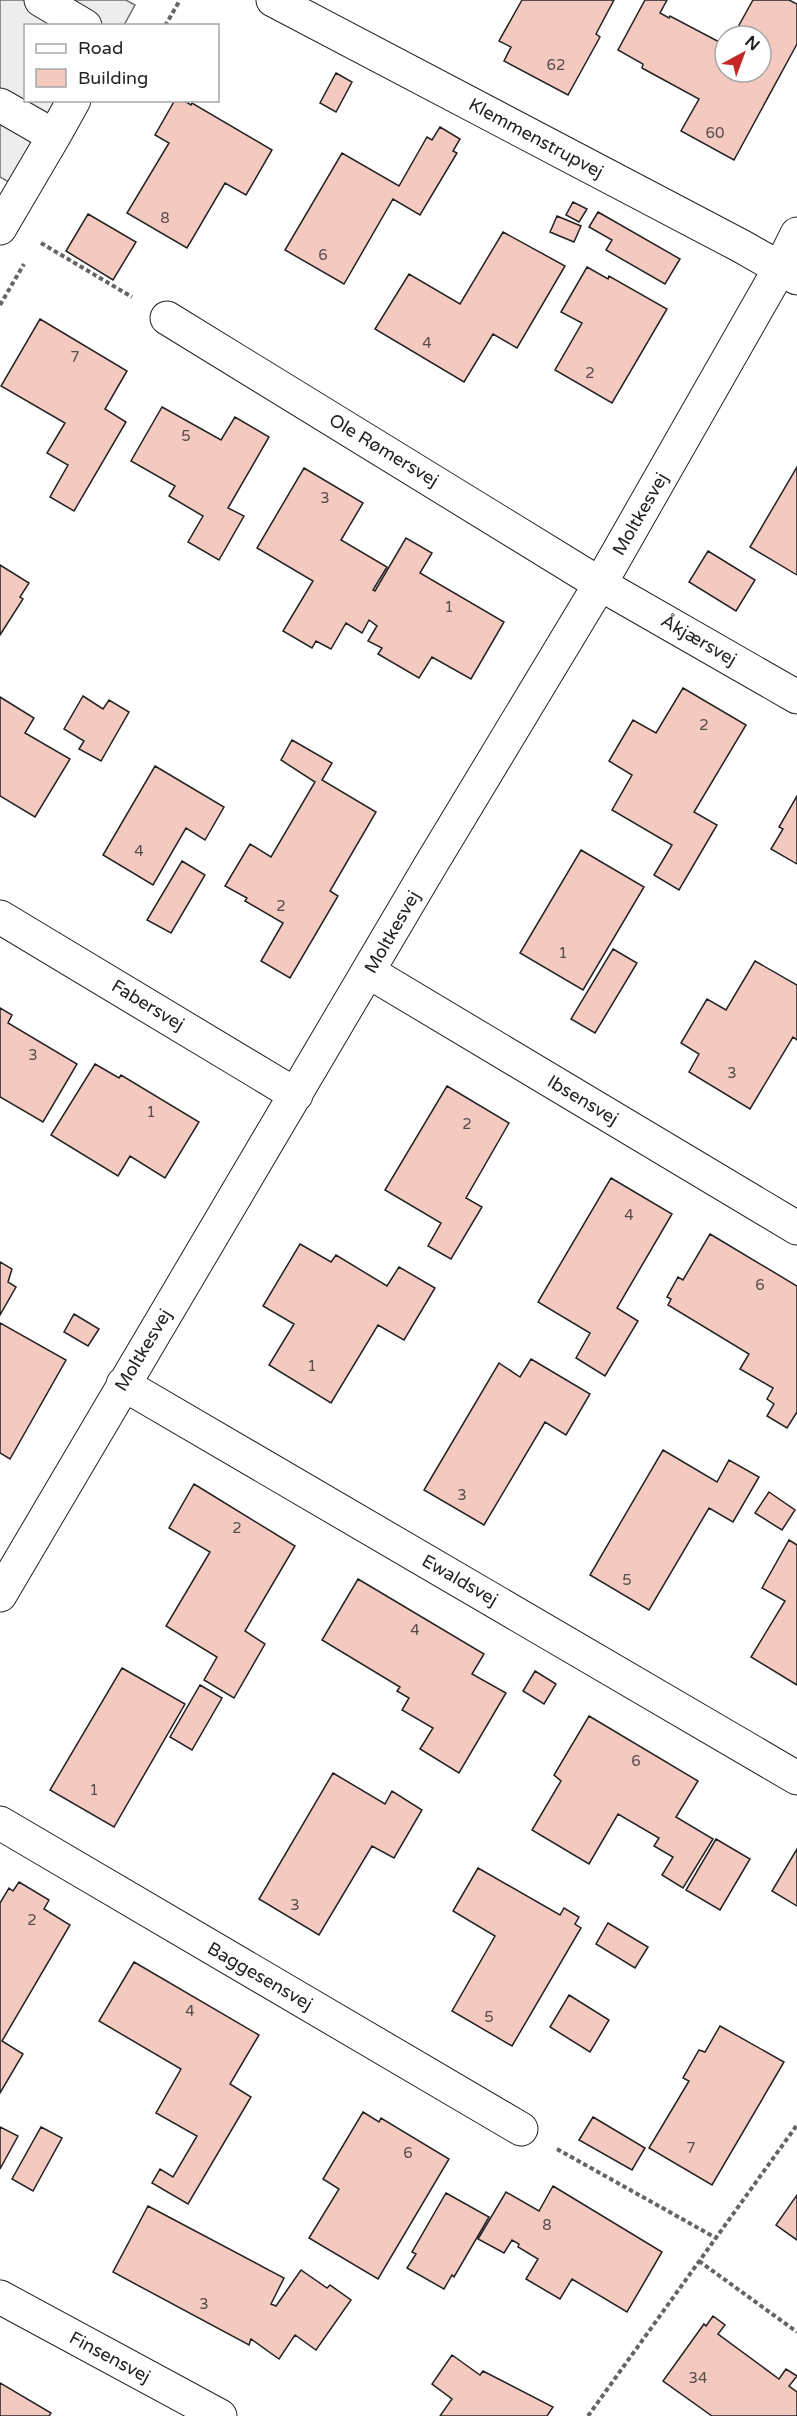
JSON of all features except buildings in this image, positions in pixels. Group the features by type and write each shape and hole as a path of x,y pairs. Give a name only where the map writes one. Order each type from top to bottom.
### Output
{"street":[{"path":"41,0 82,24"},
{"name":"Klemmenstrupvej","path":"273,0 788,273"},
{"path":"1,224 73,102"},
{"path":"0,105 54,136"},
{"name":"Moltkesvej","path":"0,1595 430,866 788,273 797,234"},
{"name":"Ole Rømersvej","path":"167,318 600,584"},
{"name":"Åkjærsvej","path":"600,584 797,698"},
{"name":"Fabersvej","path":"0,917 296,1095"},
{"name":"Ibsensvej","path":"369,972 797,1228"},
{"name":"Ewaldsvej","path":"123,1384 797,1778"},
{"name":"Baggesensvej","path":"0,1823 521,2129"},
{"name":"Finsensvej","path":"0,2298 220,2416"}],"path":[{"path":"166,24 179,0"},
{"path":"37,241 167,318"},
{"path":"588,2416 797,2125"},
{"path":"521,2129 716,2238"},
{"path":"699,2261 797,2332"}],"shaded area":[{"path":"0,0 126,0 135,5 125,24 24,24 24,102 79,102 26,192 0,177"}]}
